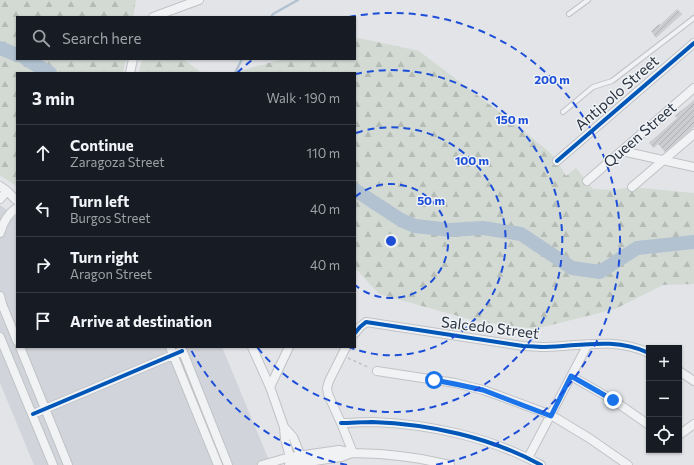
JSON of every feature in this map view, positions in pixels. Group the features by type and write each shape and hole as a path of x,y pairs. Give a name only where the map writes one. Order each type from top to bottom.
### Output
{"street":[{"path":"156,16 198,0"},
{"name":"Antipolo Street","path":"557,161 694,43"},
{"path":"130,72 133,60"},
{"name":"Queen Street","path":"587,181 694,88"},
{"path":"632,187 694,134"},
{"path":"622,151 694,167"},
{"path":"3,189 16,196"},
{"path":"0,199 3,189"},
{"path":"3,189 16,200"},
{"path":"0,233 3,217 16,209"},
{"path":"0,296 16,339"},
{"name":"Salcedo Street","path":"356,332 366,322 523,346 545,347 605,343 627,345 646,352"},
{"path":"0,337 53,465"},
{"path":"528,458 588,344"},
{"path":"20,348 68,465"},
{"path":"170,348 218,465"},
{"path":"252,348 270,387 284,428 290,462"},
{"path":"270,387 289,348"},
{"path":"346,348 327,388 328,394 353,453"},
{"path":"33,414 173,355 182,349 228,465"},
{"path":"377,371 448,382 483,390 551,416 589,438 628,465"},
{"path":"682,373 694,380"},
{"path":"571,376 613,400 646,423"},
{"path":"341,423 371,422 446,431 482,440 528,458 541,465"},
{"path":"682,434 694,424"},
{"path":"284,428 294,437 302,459"},
{"path":"262,465 290,462 339,450 353,453 400,456 450,465"}],"lane":[{"path":"569,14 588,0"},
{"path":"563,112 593,87 612,81 694,18"}],"path":[{"path":"342,355 377,371"}],"shaded area":[{"path":"0,205 16,216 16,348 222,348 271,465 34,465 0,383"}],"green space":[{"path":"0,0 136,0 133,16 16,16 16,60 126,60 123,72 16,72 16,186 0,175"},
{"path":"359,38 419,51 514,123 548,151 557,161 566,176 576,168 593,189 613,190 632,187 694,193 694,284 663,285 615,309 535,329 476,321 379,294 356,269 356,72 237,72 279,60 356,60 356,39"},
{"path":"142,60 184,60 201,72 139,72"}],"building":[{"path":"677,9 682,14 656,38 651,31 659,24 660,25"},
{"path":"694,100 694,127 665,152 658,144 654,148 649,143 677,118 675,116"}],"waterway":[{"path":"272,16 298,0"},
{"path":"0,48 16,55"},
{"path":"28,60 48,72"},
{"path":"236,72 242,60"},
{"path":"356,191 401,220 415,226 450,230 483,228 521,234 572,268 600,272 637,248 694,242"}],"cycle path":[{"path":"557,161 694,43"},
{"path":"356,332 366,322 523,346 545,347 610,344 623,345 646,352"},
{"path":"33,414 182,351"},
{"path":"341,423 394,423 437,429 501,447 541,465"}],"route":[{"path":"434,380 483,390 551,416 571,376 613,400"}]}
